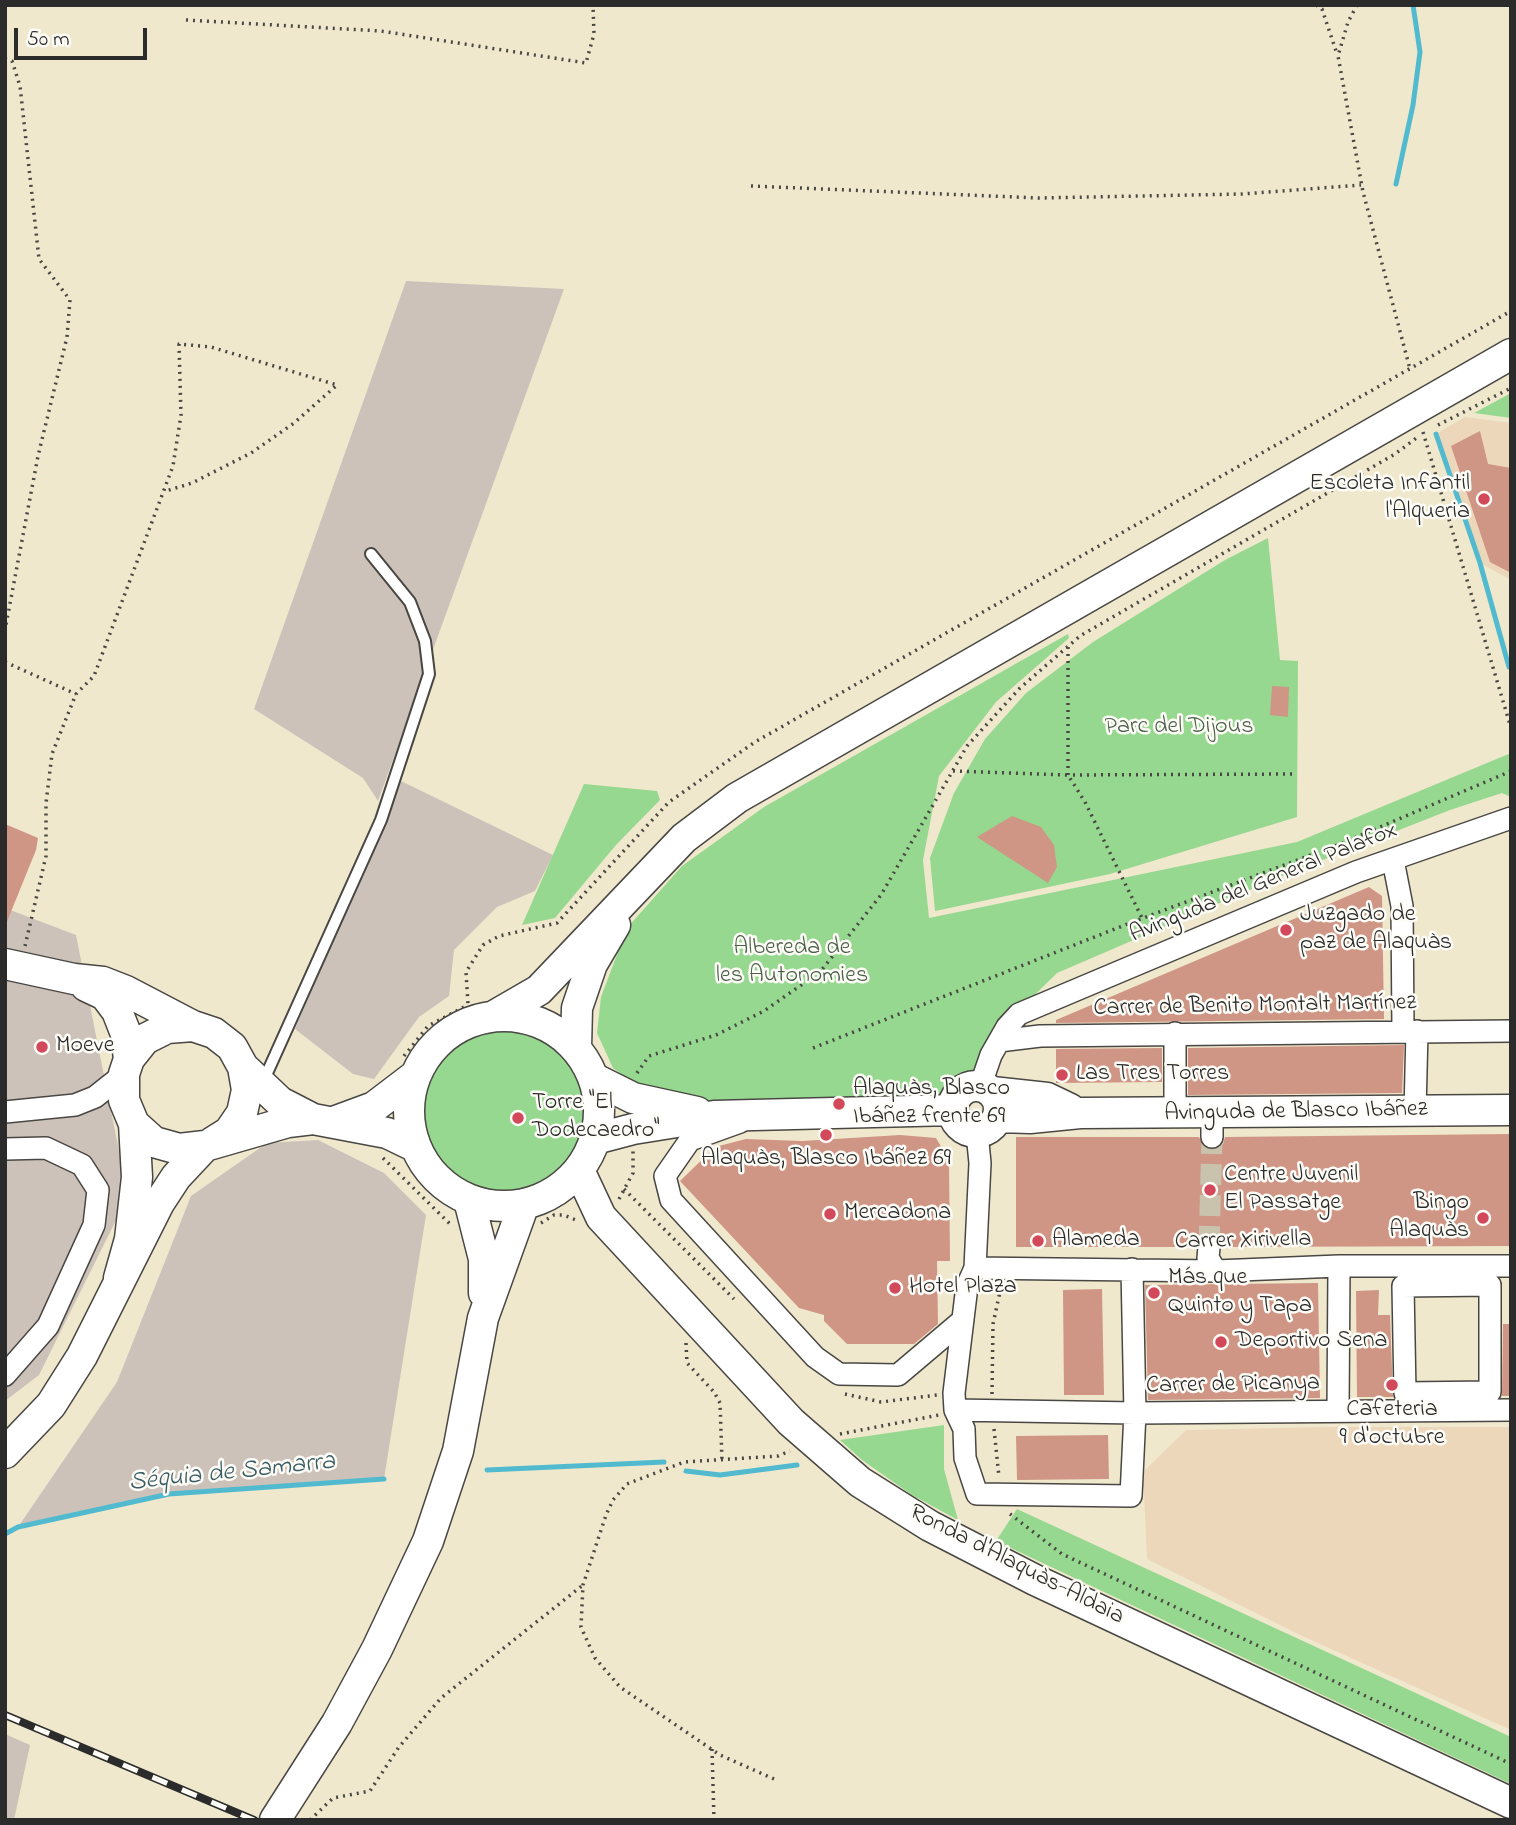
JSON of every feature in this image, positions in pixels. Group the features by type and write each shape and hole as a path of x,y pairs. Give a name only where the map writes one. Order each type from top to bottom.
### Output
{"street":[{"path":"134,1124 154,1142 179,1149 207,1145 288,1122 324,1120 374,1107 416,1074 436,1044 466,1024 494,1016 539,990 684,838 737,798 1511,354"},
{"name":"Avinguda del General Palafox","path":"987,1107 986,1064 1007,1027 1019,1014 1392,860 1511,818"},
{"path":"1392,860 1402,906 1415,1112"},
{"path":"576,1048 577,1008 592,964 636,889"},
{"path":"13,966 74,979 103,982 126,991 192,1026 214,1033 232,1047 252,1075 280,1102 324,1120 387,1133 416,1147"},
{"path":"74,979 105,995 117,1010 126,1034 124,1100 134,1124 135,1207 119,1278"},
{"path":"1040,1005 1038,1027 1044,1036"},
{"path":"483,1318 529,1216 579,1170 595,1139 599,1108 593,1077 576,1048 552,1029 524,1018 494,1016"},
{"path":"5,1112 45,1111 75,1105 95,1097 127,1066 145,1039 167,1028 192,1026"},
{"name":"Carrer de Benito Montalt Martínez","path":"999,1041 1044,1036 1175,1033 1511,1031"},
{"path":"1175,1033 1175,1114"},
{"path":"416,1074 408,1111 416,1147 437,1179 469,1199 529,1216"},
{"path":"5,1452 51,1405 82,1356 159,1203 176,1177 207,1145 229,1132 242,1113 252,1075"},
{"path":"593,1077 633,1098 714,1116"},
{"path":"595,1139 633,1129 714,1116 953,1110 959,1094 972,1087 987,1107 980,1163 975,1268 967,1286 954,1393 955,1410 964,1429 965,1458 977,1494 1131,1496 1135,1413 1132,1269"},
{"name":"Avinguda de Blasco Ibáñez","path":"987,1107 1047,1098 1080,1113 1175,1114 1212,1126 1415,1112 1511,1110"},
{"path":"755,1116 690,1140 665,1176 671,1200 815,1357 839,1374 898,1375 963,1320"},
{"path":"5,1149 46,1148 82,1164 98,1191 94,1225 48,1326 5,1375"},
{"path":"579,1170 601,1217"},
{"path":"554,1192 601,1217"},
{"path":"275,1820 337,1723 377,1649 428,1541 458,1451 483,1318 484,1259 469,1199"},
{"name":"Ronda d'Alaquàs-Aldaia","path":"601,1217 791,1422 860,1482 930,1526 1035,1580 1511,1803"},
{"path":"1209,1247 1208,1258 1216,1271"},
{"path":"1338,1411 1339,1266"},
{"name":"Carrer Xirivella","path":"975,1268 1216,1271 1339,1266 1511,1266"},
{"path":"1490,1285 1490,1392 1405,1393 1403,1286 1490,1285"},
{"name":"Carrer de Picanya","path":"955,1410 1135,1413 1511,1410"}],"lane":[{"path":"252,1075 382,820 429,674 425,641 411,602 371,554"}],"path":[{"path":"186,20 381,30 586,63 594,34 593,5"},
{"path":"1316,5 1322,9 1338,56 1361,185 1410,369"},
{"path":"1338,56 1348,22 1357,5"},
{"path":"5,58 12,61 20,86 39,260 70,300 67,337 38,456 5,630"},
{"path":"751,186 1039,198 1242,194 1361,185"},
{"path":"466,1024 466,972 483,945 499,936 557,923 669,802 755,742 1511,311"},
{"path":"13,966 46,856 46,803 52,754 76,694 94,676 127,594 152,518 166,491 173,466 181,415 179,344 211,347 337,384 294,423 251,453 192,483 166,491"},
{"path":"633,1098 638,1070 649,1056 716,1035 764,1011 820,972 881,895 967,746 1020,688 1080,636 1395,454 1423,432 1511,388"},
{"path":"1423,432 1511,728"},
{"path":"1068,647 1068,775 1085,802 1142,918"},
{"path":"5,662 76,694"},
{"path":"953,771 1068,775 1294,774"},
{"path":"814,1048 1142,918 1340,844 1511,771"},
{"path":"529,1216 564,1214 591,1227 620,1197 633,1172 633,1129"},
{"path":"378,1152 454,1230"},
{"path":"1006,1270 993,1324 992,1411 1001,1496 1009,1513 1062,1554 1511,1764"},
{"path":"698,1321 687,1335 685,1352 687,1363 714,1392 720,1403 722,1461"},
{"path":"831,1436 910,1423 955,1410"},
{"path":"775,1779 712,1749 620,1687 595,1658 581,1627 583,1586 606,1515 613,1500 627,1484 684,1462 778,1456 798,1447"},
{"path":"310,1820 333,1797 370,1790 398,1747 441,1698 583,1586"},
{"path":"712,1749 714,1820"}],"shaded area":[{"path":"406,281 564,289 378,801 363,778 254,709"},
{"name":"Escoleta Infantil l'Alqueria","path":"1465,417 1511,423 1511,580 1480,563 1436,434"},
{"path":"401,781 553,855 535,891 497,907 454,950 449,996 419,1017 374,1079 353,1074 295,1029"},
{"path":"5,908 76,935 128,1196 39,1375 5,1401"},
{"path":"318,1140 384,1173 426,1215 384,1479 169,1494 18,1527 117,1382 191,1196 267,1143"},
{"path":"1511,1427 1511,1730 1300,1635 1147,1559 1143,1472 1186,1430"},
{"path":"5,1734 30,1745 14,1820 5,1820"}],"green space":[{"path":"1511,393 1511,418 1474,413"},
{"name":"Parc del Dijous","path":"1268,538 1280,660 1298,661 1297,817 1110,874 935,911 930,858 954,793 985,739 1026,693 1093,642 1225,560"},
{"name":"Albereda de les Autonomies","path":"1068,634 1069,638 996,702 939,776 923,860 929,918 1297,842 1511,753 1511,797 1502,793 1450,810 1287,874 1057,973 1001,1028 977,1077 957,1084 948,1092 945,1101 714,1107 646,1092 613,1068 597,1033 601,997 627,928 682,866 764,807"},
{"path":"584,784 657,791 660,800 616,845 555,918 522,925"},
{"path":"504,1028 536,1035 550,1042 562,1053 573,1065 580,1079 587,1111 580,1143 573,1157 562,1169 550,1180 536,1187 504,1194 472,1187 458,1180 446,1169 435,1157 428,1143 421,1111 428,1079 435,1065 446,1053 458,1042 472,1035"},
{"path":"944,1425 944,1469 958,1520 912,1495 862,1460 840,1440"},
{"path":"1017,1509 1511,1737 1511,1784 996,1541"}],"building":[{"path":"1480,431 1488,464 1511,468 1511,573 1490,562 1451,446"},
{"path":"1272,686 1289,687 1288,717 1270,715"},
{"path":"1012,816 1041,827 1054,845 1057,867 1048,883 977,837"},
{"path":"5,824 38,838 36,850 6,924"},
{"path":"1369,887 1382,896 1384,1019 1056,1023 1056,1020"},
{"path":"1404,1045 1402,1093 1188,1095 1188,1048"},
{"path":"1162,1048 1162,1082 1056,1083 1056,1049"},
{"path":"1511,1134 1511,1246 1222,1247 1217,1237 1209,1234 1199,1239 1196,1247 1016,1247 1016,1137 1199,1137 1205,1148 1213,1150 1223,1144 1225,1137"},
{"name":"Mercadona","path":"900,1135 936,1138 949,1160 950,1261 937,1261 938,1324 914,1344 847,1344 824,1321 824,1315 799,1308 680,1181 715,1147 746,1139 802,1141"},
{"path":"1318,1283 1320,1398 1148,1400 1145,1285"},
{"path":"1102,1289 1104,1395 1064,1395 1063,1290"},
{"path":"1379,1290 1378,1315 1390,1315 1393,1397 1357,1397 1356,1291"},
{"path":"1503,1324 1511,1324 1511,1396 1502,1396"},
{"path":"1108,1435 1109,1479 1017,1480 1016,1436"}],"waterway":[{"path":"1396,184 1413,105 1420,52 1413,5"},
{"path":"1436,434 1480,563 1509,667"},
{"name":"Séquia de Samarra","path":"487,1470 664,1462"},
{"name":"Séquia de Samarra","path":"686,1471 720,1475 797,1465"},
{"name":"Séquia de Samarra","path":"5,1534 18,1527 169,1494 384,1479"}],"tunnel":[{"path":"1209,1247 1212,1137"}],"railway":[{"path":"5,1715 254,1820"}],"place":[{"name":"Escoleta Infantil l'Alqueria","path":"1484,499"},
{"name":"Juzgado de paz de Alaquàs","path":"1286,930"},
{"name":"Moeve","path":"42,1047"},
{"name":"Las Tres Torres","path":"1062,1075"},
{"name":"Alaquàs, Blasco Ibáñez frente 69","path":"839,1104"},
{"name":"Torre \"El Dodecaedro\"","path":"518,1118"},
{"name":"Alaquàs, Blasco Ibáñez 69","path":"826,1135"},
{"name":"Centre Juvenil El Passatge","path":"1210,1190"},
{"name":"Mercadona","path":"830,1214"},
{"name":"Bingo Alaquàs","path":"1483,1218"},
{"name":"Alameda","path":"1038,1241"},
{"name":"Hotel Plaza","path":"895,1288"},
{"name":"Más que Quinto y Tapa","path":"1154,1293"},
{"name":"Deportivo Sena","path":"1221,1342"},
{"name":"Cafeteria 9 d'octubre","path":"1392,1385"}]}
